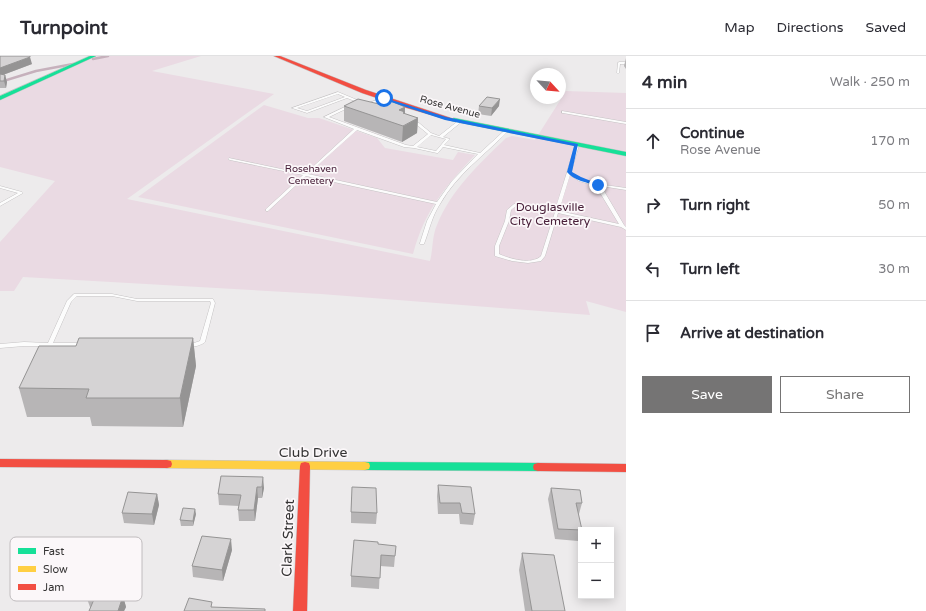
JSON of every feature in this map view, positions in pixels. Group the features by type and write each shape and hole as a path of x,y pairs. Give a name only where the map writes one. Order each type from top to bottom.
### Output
{"street":[{"path":"0,98 94,56"},
{"name":"Rose Avenue","path":"276,56 341,83 428,114 459,122 626,154"},
{"name":"Club Drive","path":"0,463 626,468"},
{"name":"Clark Street","path":"300,611 305,466"}],"lane":[{"path":"618,73 619,63 626,63"},
{"path":"347,97 307,112 294,108 338,94 347,97 360,102 374,108"},
{"path":"367,105 384,98"},
{"path":"360,102 326,117 405,146 414,146 437,152 448,139 430,134 418,124 406,120"},
{"path":"563,112 626,123"},
{"path":"440,137 459,122"},
{"path":"266,210 356,129"},
{"path":"422,243 431,216 438,203 462,174 506,131"},
{"path":"414,146 430,134"},
{"path":"577,145 556,212 543,256 540,260 531,262 513,261 497,255 497,246 512,207 521,205 556,212 624,227"},
{"path":"442,146 481,154"},
{"path":"230,159 438,203"},
{"path":"569,172 571,175 598,185 626,189"},
{"path":"598,185 624,227"},
{"path":"0,187 21,193 0,205"},
{"path":"50,344 70,300 76,295 112,295 138,300 211,300 213,303 202,342 195,345 183,345"},
{"path":"0,346 24,344 90,345"}],"green space":[{"name":"Douglasville City Cemetery","path":"94,56 201,56 152,71 274,94 127,199 430,261 435,229 450,200 467,178 506,138 512,136 535,140 558,104 566,104 566,91 626,93 626,312 586,301 590,315 321,294 23,277 14,291 0,291 0,242 55,181 0,167 0,98"},
{"name":"Rosehaven Cemetery","path":"264,105 308,118 319,118 377,138 385,148 453,160 458,152 475,155 454,178 437,200 423,225 413,254 138,197"}],"building":[{"path":"0,56 30,56 30,57 0,68"},
{"path":"0,74 5,75 4,81 0,81"},
{"path":"487,97 500,99 492,108 479,106"},
{"path":"358,99 383,105 391,101 405,107 399,110 405,112 403,113 418,118 403,126 344,106"},
{"path":"79,338 193,338 180,398 86,398 89,389 19,388 39,346 76,346"},
{"path":"221,476 263,477 262,487 257,487 254,510 238,510 241,495 218,494"},
{"path":"438,485 471,487 475,514 462,513 460,503 440,503"},
{"path":"352,487 376,488 377,513 351,512"},
{"path":"551,488 580,490 582,503 576,503 581,527 578,527 578,530 558,529"},
{"path":"128,492 157,494 152,514 122,513"},
{"path":"183,508 195,509 193,521 180,520"},
{"path":"202,536 231,539 222,570 192,566"},
{"path":"354,540 378,542 378,544 396,546 395,556 381,555 380,578 351,576"},
{"path":"522,553 554,555 565,611 532,611"},
{"path":"189,598 212,602 211,607 265,609 265,611 184,611"},
{"path":"93,601 121,601 118,611 89,611"}],"waterway":[{"path":"93,59 108,56"},
{"path":"0,82 36,71 73,64"}],"traffic: fast":[{"path":"0,98 94,56"},
{"path":"454,120 626,154"},
{"path":"365,466 538,467"}],"traffic: slow":[{"path":"167,464 365,466"}],"traffic: jam":[{"path":"276,56 386,99 454,120"},
{"path":"0,463 167,464"},
{"path":"300,611 305,466"},
{"path":"538,467 626,468"}],"route":[{"path":"384,98 428,114 477,126 577,145 569,172 571,175 598,185"}]}
